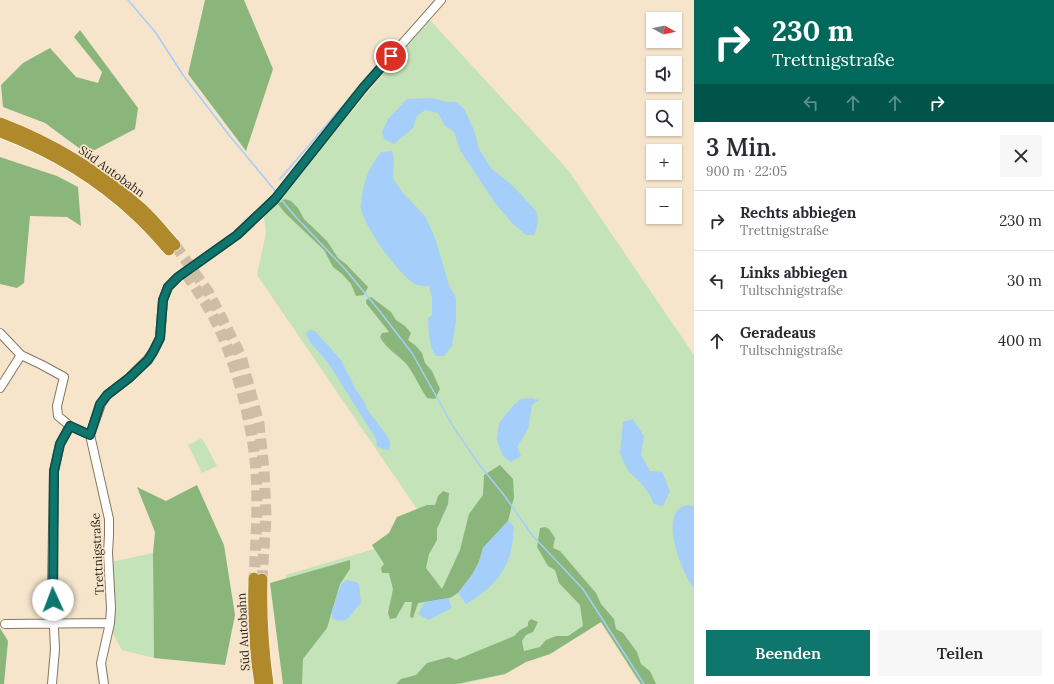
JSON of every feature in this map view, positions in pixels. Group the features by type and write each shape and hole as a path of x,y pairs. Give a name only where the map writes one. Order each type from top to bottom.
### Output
{"highway":[{"name":"Süd Autobahn","path":"0,123 51,145 95,171 143,210 172,248 107,190 88,177 48,153 0,132"},
{"name":"Süd Autobahn","path":"260,684 256,664 253,608 258,579 268,684"}],"street":[{"path":"0,333 21,355 64,377 57,406 58,416 70,426 90,435 100,404 107,395 129,378 148,360 153,352 160,338 163,300 168,287 178,277 237,235 275,199 363,88 441,0"},
{"path":"0,388 21,355"},
{"path":"52,684 55,624 52,588 54,471 60,444 70,426"},
{"name":"Trettnigstraße","path":"90,435 108,519 109,535 108,553 111,601 110,623 101,663 104,684"},
{"path":"5,624 110,623"}],"green space":[{"path":"205,0 244,0 273,69 246,151 188,74"},
{"path":"429,19 568,170 694,355 694,684 640,684 601,622 550,654 526,662 505,674 462,684 284,684 278,647 286,575 374,549 419,512 257,275 266,233 264,217"},
{"path":"80,30 138,108 135,129 87,154 45,123 3,107 1,85 23,63 50,48 76,77 98,83 102,72 74,37"},
{"path":"0,157 57,176 78,187 81,226 67,217 30,216 24,283 17,288 0,284"},
{"path":"285,199 291,201 298,208 304,219 327,241 338,258 346,264 368,287 364,295 356,296 351,284 333,267 324,250 285,213 278,204"},
{"path":"371,297 391,312 396,320 405,326 411,333 408,340 422,353 425,363 432,371 440,389 435,399 427,398 408,366 389,349 380,337 382,333 389,332 366,303 366,300"},
{"path":"202,438 217,466 202,473 188,445"},
{"path":"500,465 513,479 514,497 508,521 483,548 479,562 472,575 458,593 450,598 418,603 413,618 410,617 412,602 405,602 396,618 390,619 388,613 393,589 389,573 382,573 381,568 384,564 372,545 389,533 397,517 427,505 435,505 438,496 443,491 449,493 448,504 437,529 437,540 429,554 426,568 442,589 460,550 469,514 483,495 484,475"},
{"path":"197,485 224,545 235,615 225,665 154,658 153,553 155,532 137,487 166,501"},
{"path":"545,527 549,529 555,538 553,548 560,551 596,593 601,604 614,619 616,629 623,633 637,652 641,664 650,671 656,684 641,684 601,622 550,654 526,662 505,674 456,684 396,684 401,679 416,675 427,663 449,657 456,660 514,636 520,630 528,626 528,622 531,619 538,622 533,632 526,635 522,641 524,651 540,647 546,640 556,636 568,636 583,626 580,605 559,583 555,570 548,566 537,547 540,528"},
{"path":"153,553 154,658 122,650 112,632 115,603 111,562"},
{"path":"350,560 350,569 340,584 327,628 303,659 302,684 283,684 270,583"},
{"path":"0,628 8,641 4,684 0,684"}],"water":[{"path":"432,98 447,102 456,102 464,109 474,130 479,149 491,168 514,187 536,211 538,219 534,235 526,235 513,224 495,203 460,150 454,132 445,126 438,113 425,110 417,116 413,128 394,144 384,139 382,132 388,119 407,99"},
{"path":"392,151 394,158 393,178 402,192 425,216 435,238 449,285 456,298 456,321 452,346 444,356 436,356 430,343 428,318 432,315 432,298 429,286 417,285 410,281 393,263 376,239 361,209 364,184 374,162 381,152"},
{"path":"309,330 315,331 341,360 367,409 388,437 390,447 388,450 377,446 376,439 329,364 310,342 306,334"},
{"path":"532,398 539,400 532,405 528,429 517,447 521,456 511,462 503,456 497,440 499,423 521,399"},
{"path":"633,419 644,436 641,455 650,471 662,472 670,491 663,506 654,504 650,495 640,482 628,471 620,453 623,422"},
{"path":"688,505 694,506 694,588 689,581 678,557 674,543 674,518 679,509"},
{"path":"508,521 514,526 513,542 504,568 488,588 466,604 458,593 472,575 479,562 483,548"},
{"path":"347,580 359,584 361,603 350,616 344,620 335,620 332,617 332,611 341,584"},
{"path":"448,598 452,608 429,620 418,614 425,602"}],"waterway":[{"path":"128,0 156,33 183,75 229,135 277,193"},
{"path":"378,65 406,34"},
{"path":"280,179 352,95"},
{"path":"280,198 345,269 412,353 454,428 478,463 504,495 532,535 583,589 644,684"}],"tunnel":[{"path":"175,245 209,293 241,356 259,424 264,469 266,517 262,579"},
{"path":"186,274 204,300 219,328 226,344 244,398 252,436 257,485 254,578"}],"route":[{"path":"53,600 54,471 60,444 70,426 90,435 100,404 107,395 129,378 148,360 153,352 160,338 163,300 168,287 178,277 237,235 275,199 363,88 391,56"}]}
